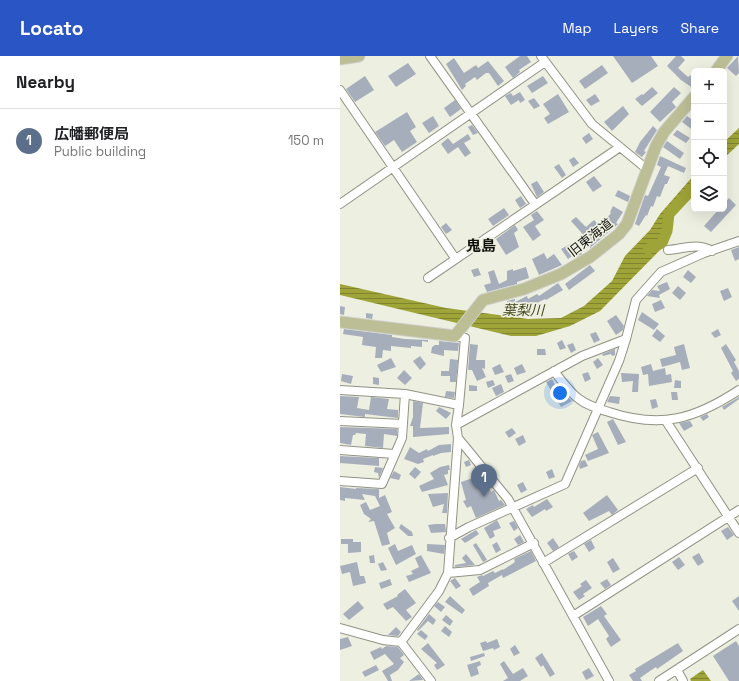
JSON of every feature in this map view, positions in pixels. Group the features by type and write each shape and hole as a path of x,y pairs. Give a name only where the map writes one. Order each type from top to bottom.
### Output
{"main road":[{"path":"340,59 359,56"},
{"path":"718,68 727,56"},
{"name":"旧東海道","path":"458,333 483,300 524,289 561,274 584,261 609,243 626,224 656,146 664,132 691,100"},
{"path":"340,322 458,333"}],"street":[{"path":"430,56 472,113 535,204"},
{"path":"340,204 472,113 543,59 588,120 648,170"},
{"path":"340,90 455,258"},
{"path":"428,278 455,258 620,147"},
{"path":"449,538 565,484 619,361 636,300 661,272 739,241"},
{"path":"668,250 698,246 706,247 712,251"},
{"path":"401,642 439,591 448,573 449,538 458,438 456,425 465,338 458,333"},
{"path":"456,425 594,350 626,338"},
{"path":"554,371 578,399 598,408 644,421 666,421 717,404 739,390"},
{"path":"340,390 405,394 459,405"},
{"path":"340,481 382,484 402,438 405,394"},
{"path":"340,420 403,424"},
{"path":"666,421 739,533"},
{"path":"458,438 508,498 609,681"},
{"path":"340,450 394,454"},
{"path":"543,563 698,468"},
{"path":"573,616 739,510"},
{"path":"448,573 480,570 534,543"},
{"path":"340,628 383,640 401,642 431,681"},
{"path":"659,681 739,629"},
{"path":"677,670 683,681"}],"shaded area":[{"path":"739,128 739,144 727,155 727,139"},
{"path":"691,178 691,189 669,214 667,231 661,249 600,311 570,326 536,336 511,336 340,295 340,284 446,308 528,319 561,318 584,306 612,281 625,256 650,230 660,214"},
{"path":"703,670 711,681 691,681 690,679"}],"building":[{"path":"520,56 527,56 531,62 519,70 520,72 513,78 505,67"},
{"path":"613,56 651,56 658,66 632,83"},
{"path":"676,56 681,56 685,60 678,68 688,77 691,75 691,87 681,80 667,66"},
{"path":"738,56 739,73 736,76 727,68"},
{"path":"454,58 464,73 476,65 478,68 488,61 504,81 498,86 489,73 486,73 477,80 475,77 465,84 466,86 462,90 446,64"},
{"path":"408,63 416,74 396,87 388,76"},
{"path":"602,65 608,73 585,89 579,81"},
{"path":"365,76 374,90 355,102 346,89"},
{"path":"543,76 548,83 532,93 527,86"},
{"path":"652,87 658,93 642,106 635,99 642,94 643,95"},
{"path":"674,87 681,93 672,102 676,107 660,122 650,112"},
{"path":"520,92 525,100 520,103 519,100 511,105 505,96 511,93 513,96"},
{"path":"558,94 569,112 548,124 544,118 550,114 543,104"},
{"path":"595,94 600,101 591,106 586,100"},
{"path":"534,98 540,106 534,109 528,101"},
{"path":"455,100 461,109 450,117 444,108"},
{"path":"623,106 629,114 612,131 604,122"},
{"path":"407,112 416,127 410,131 417,142 402,152 394,140 385,146 375,132"},
{"path":"433,116 439,126 429,133 422,123"},
{"path":"687,116 691,119 691,129 682,122"},
{"path":"472,125 478,133 473,135 468,127"},
{"path":"653,126 657,130 642,157 635,152 640,142"},
{"path":"677,130 690,138 686,143 673,135"},
{"path":"589,133 593,139 586,144 582,138"},
{"path":"468,134 471,139 464,143 471,153 465,157 458,147 448,154 441,144 448,138 453,144"},
{"path":"667,141 684,153 680,159 663,147"},
{"path":"660,156 686,168 684,173 668,166 664,175 670,177 667,184 665,184 660,197 657,196 653,207 651,206 647,216 646,215 639,226 635,224 645,195 648,196 661,167 657,165"},
{"path":"574,157 579,163 573,167 569,160"},
{"path":"559,164 566,175 562,178 554,167"},
{"path":"594,176 602,186 593,192 586,182"},
{"path":"537,181 544,192 537,197 531,184"},
{"path":"618,190 630,196 628,202 615,196"},
{"path":"521,196 526,204 520,208 515,200"},
{"path":"729,198 736,205 711,232 704,226 716,212 727,212 727,200"},
{"path":"613,206 623,212 616,223 618,224 590,248 586,242 588,240 571,221 576,217 586,227 594,220 600,226 611,213 610,212"},
{"path":"504,208 509,215 493,226 488,219"},
{"path":"537,211 544,220 535,226 541,235 533,241 523,227 534,220 531,215"},
{"path":"446,223 452,230 446,234 441,227"},
{"path":"515,225 518,230 514,233 519,247 506,255 496,239"},
{"path":"574,242 582,254 577,257 575,254 568,259 561,249"},
{"path":"739,247 739,259 735,261 731,250"},
{"path":"544,253 547,259 554,254 562,265 539,275 532,259"},
{"path":"590,265 595,271 569,290 565,284"},
{"path":"526,267 529,278 517,282 517,284 487,292 484,285 491,283 488,272 494,270 499,284 507,280 507,271 513,269 513,271"},
{"path":"478,268 481,275 474,277 471,270"},
{"path":"688,270 696,277 691,283 683,277"},
{"path":"667,282 670,289 659,295 660,298 647,296 652,290 660,291 657,286"},
{"path":"558,283 563,290 546,300 545,299 535,304 534,302 524,307 523,304 507,309 507,301 515,299 515,302 527,296 528,299 537,294 539,296"},
{"path":"678,286 686,293 680,300 672,293"},
{"path":"728,288 732,297 724,301 720,291"},
{"path":"661,300 665,308 655,312 652,304"},
{"path":"340,306 345,307 344,315 340,314"},
{"path":"642,312 659,324 654,330 638,320"},
{"path":"366,313 373,314 372,319 366,318"},
{"path":"616,315 624,326 623,330 616,335 607,321"},
{"path":"344,329 392,335 392,337 405,339 428,340 428,342 422,341 422,347 411,346 411,348 391,346 391,351 383,350 382,358 375,358 376,347 362,345 363,337 343,334"},
{"path":"657,329 665,336 660,342 652,336"},
{"path":"718,329 721,335 715,338 711,333"},
{"path":"596,332 600,340 594,343 590,334"},
{"path":"562,340 566,348 560,350 557,343"},
{"path":"439,341 459,343 458,351 444,350 444,356 431,353 432,347 439,345"},
{"path":"573,343 576,350 571,353 567,345"},
{"path":"470,344 478,345 476,360 485,360 485,369 482,368 486,377 477,381 472,370 468,370"},
{"path":"684,344 690,368 682,370 680,362 662,367 660,359 676,355 674,347"},
{"path":"726,344 736,360 734,362 739,371 739,379 736,381 731,373 733,371 721,348"},
{"path":"537,349 545,349 546,355 537,355"},
{"path":"615,349 615,355 612,356 611,354 603,356 602,354"},
{"path":"420,356 426,364 420,370 413,361"},
{"path":"391,358 396,367 381,372 377,365"},
{"path":"598,358 603,365 597,369 593,362"},
{"path":"450,359 458,360 456,382 450,382 450,376 441,376 441,371 449,371"},
{"path":"500,364 504,372 495,375 492,368"},
{"path":"522,364 526,372 517,375 514,368"},
{"path":"651,364 653,371 665,368 666,375 671,374 672,382 649,386 648,374 643,375 641,367"},
{"path":"404,370 412,378 405,385 397,378"},
{"path":"588,372 591,379 585,382 582,374"},
{"path":"621,373 639,374 638,392 632,392 633,381 622,382"},
{"path":"342,374 353,376 351,384 341,381"},
{"path":"511,374 514,381 508,383 505,376"},
{"path":"373,377 379,378 379,385 373,384"},
{"path":"552,379 561,397 566,395 572,401 561,407 546,382"},
{"path":"493,380 495,385 488,388 486,382"},
{"path":"675,380 681,381 681,388 674,388"},
{"path":"501,384 504,392 496,396 492,388"},
{"path":"469,385 477,386 477,391 469,391"},
{"path":"446,391 455,392 454,398 445,397"},
{"path":"671,392 677,392 678,400 672,400"},
{"path":"340,396 359,397 357,408 369,410 371,397 389,399 387,409 398,410 398,418 365,414 365,417 340,414"},
{"path":"610,396 620,397 619,404 607,402"},
{"path":"739,397 739,399 724,410 722,407"},
{"path":"656,399 658,407 652,409 650,400"},
{"path":"413,401 423,403 420,428 449,427 449,434 413,437 413,426 410,426 413,417"},
{"path":"439,407 451,413 446,419 436,411"},
{"path":"707,414 709,417 703,421 700,417"},
{"path":"613,419 626,442 618,445 607,422"},
{"path":"690,421 693,426 684,431 679,423"},
{"path":"340,427 397,429 397,436 384,434 383,448 365,446 366,434 356,433 353,435 351,445 340,443"},
{"path":"512,428 516,433 509,438 505,432"},
{"path":"598,432 609,453 588,461 585,455 598,449 592,435"},
{"path":"523,435 526,442 519,446 515,439"},
{"path":"451,444 451,452 433,455 423,459 424,462 418,464 404,459 410,447 419,453 427,449 428,451 439,445"},
{"path":"340,456 379,458 379,466 340,463"},
{"path":"469,460 471,465 466,467 464,462"},
{"path":"585,460 588,466 580,469 579,466 581,461"},
{"path":"449,465 450,470 448,470 448,474 444,475 448,485 422,492 419,486 434,479 430,473 440,467"},
{"path":"375,467 383,468 379,478 378,473 374,472"},
{"path":"415,467 421,472 415,479 409,474"},
{"path":"552,469 555,477 549,479 546,472"},
{"path":"394,471 401,475 399,480 390,478"},
{"path":"482,475 491,492 494,490 499,501 501,500 505,505 476,518 471,506 467,508 463,501 466,500 461,482"},
{"path":"523,482 527,490 521,493 517,485"},
{"path":"340,487 379,489 379,498 385,495 392,512 387,514 395,528 387,533 390,544 382,546 374,521 368,522 371,519 364,514 360,505 366,502 370,510 380,506 375,496 362,494 365,500 345,498 345,501 340,500"},
{"path":"448,493 447,513 442,513 444,504 433,507 428,494"},
{"path":"607,495 618,510 612,515 609,511 589,521 583,513"},
{"path":"547,499 553,507 546,511 545,509 532,517 526,509 533,505 534,507"},
{"path":"497,520 501,528 493,531 495,536 490,539 484,528"},
{"path":"514,521 518,528 514,531 509,523"},
{"path":"401,524 412,532 413,536 408,536 399,528"},
{"path":"445,524 446,532 431,533 428,525"},
{"path":"728,527 734,535 727,540 721,531"},
{"path":"476,530 479,534 465,543 461,539"},
{"path":"520,535 524,542 518,545 514,539"},
{"path":"553,538 559,547 553,551 547,543"},
{"path":"341,539 353,539 353,542 361,542 361,552 348,553 348,544 341,544"},
{"path":"591,540 595,548 589,552 584,544"},
{"path":"497,542 501,550 496,553 492,545"},
{"path":"476,543 487,560 483,562 473,545"},
{"path":"395,544 398,551 412,545 416,554 396,565 388,548"},
{"path":"427,544 445,545 444,554 427,551"},
{"path":"531,551 536,561 503,578 502,575 488,583 489,586 473,596 469,589 480,582 477,577 493,571 495,573 503,570 515,562 514,559"},
{"path":"574,551 578,557 572,561 568,554"},
{"path":"699,553 704,562 698,566 692,557"},
{"path":"466,554 475,565 455,567 455,565 466,563 462,558"},
{"path":"374,555 375,563 370,563 369,556"},
{"path":"421,555 431,573 409,582 406,576 413,574 411,571 419,567 415,558"},
{"path":"679,557 685,565 678,570 672,562"},
{"path":"613,558 620,569 613,573 607,562"},
{"path":"357,562 360,576 364,576 366,583 353,586 350,572 342,574 340,566"},
{"path":"383,562 387,570 381,571 378,564"},
{"path":"455,578 461,586 456,589 450,581"},
{"path":"390,579 392,585 381,589 379,583"},
{"path":"607,579 611,585 605,589 600,583"},
{"path":"586,580 592,588 583,594 585,596 579,600 573,592 582,586 580,584"},
{"path":"405,589 416,603 406,610 412,617 406,621 393,607 387,610 383,604 398,596 397,595"},
{"path":"450,596 465,610 462,614 445,602"},
{"path":"739,596 739,611 732,601"},
{"path":"358,601 364,608 349,620 343,614"},
{"path":"438,602 445,607 441,612 434,606"},
{"path":"601,606 607,614 604,616 621,640 611,647 606,639 609,636 598,619 588,626 583,617"},
{"path":"429,614 436,620 433,625 428,621 418,631 417,630"},
{"path":"446,615 453,621 450,626 442,620"},
{"path":"445,626 452,632 449,637 441,631"},
{"path":"396,627 401,632 398,636 388,635"},
{"path":"421,630 428,636 425,640 417,634"},
{"path":"348,637 352,646 340,650 340,639"},
{"path":"497,639 500,647 494,650 493,648 483,651 480,643 486,641 487,643"},
{"path":"736,641 739,646 739,681 729,681 713,656"},
{"path":"428,643 445,665 437,670 434,665 437,663 421,649"},
{"path":"678,643 683,651 657,669 656,667 640,678 642,681 633,681 629,675 636,671 635,669"},
{"path":"515,645 520,653 514,656 510,649"},
{"path":"386,646 398,647 404,655 400,658 404,662 398,670 390,675 392,681 388,681 382,671 394,664 385,654 374,660 370,652 381,647 382,649"},
{"path":"484,653 485,656 471,661 470,657"},
{"path":"542,653 555,674 550,677 543,665 541,667 535,658"},
{"path":"480,661 481,665 477,667 479,674 471,677 467,665"},
{"path":"504,661 513,674 523,668 528,676 520,681 503,681 508,678 500,664"},
{"path":"376,665 379,670 365,677 362,672"},
{"path":"589,668 594,676 586,680 582,672"},
{"path":"419,674 423,680 409,681"}],"waterway":[{"name":"葉梨川","path":"648,249 662,243 667,231 669,214 691,190"}],"place":[{"name":"広幡郵便局","path":"484,497"}],"district":[{"name":"鬼島","path":"481,246"}]}
